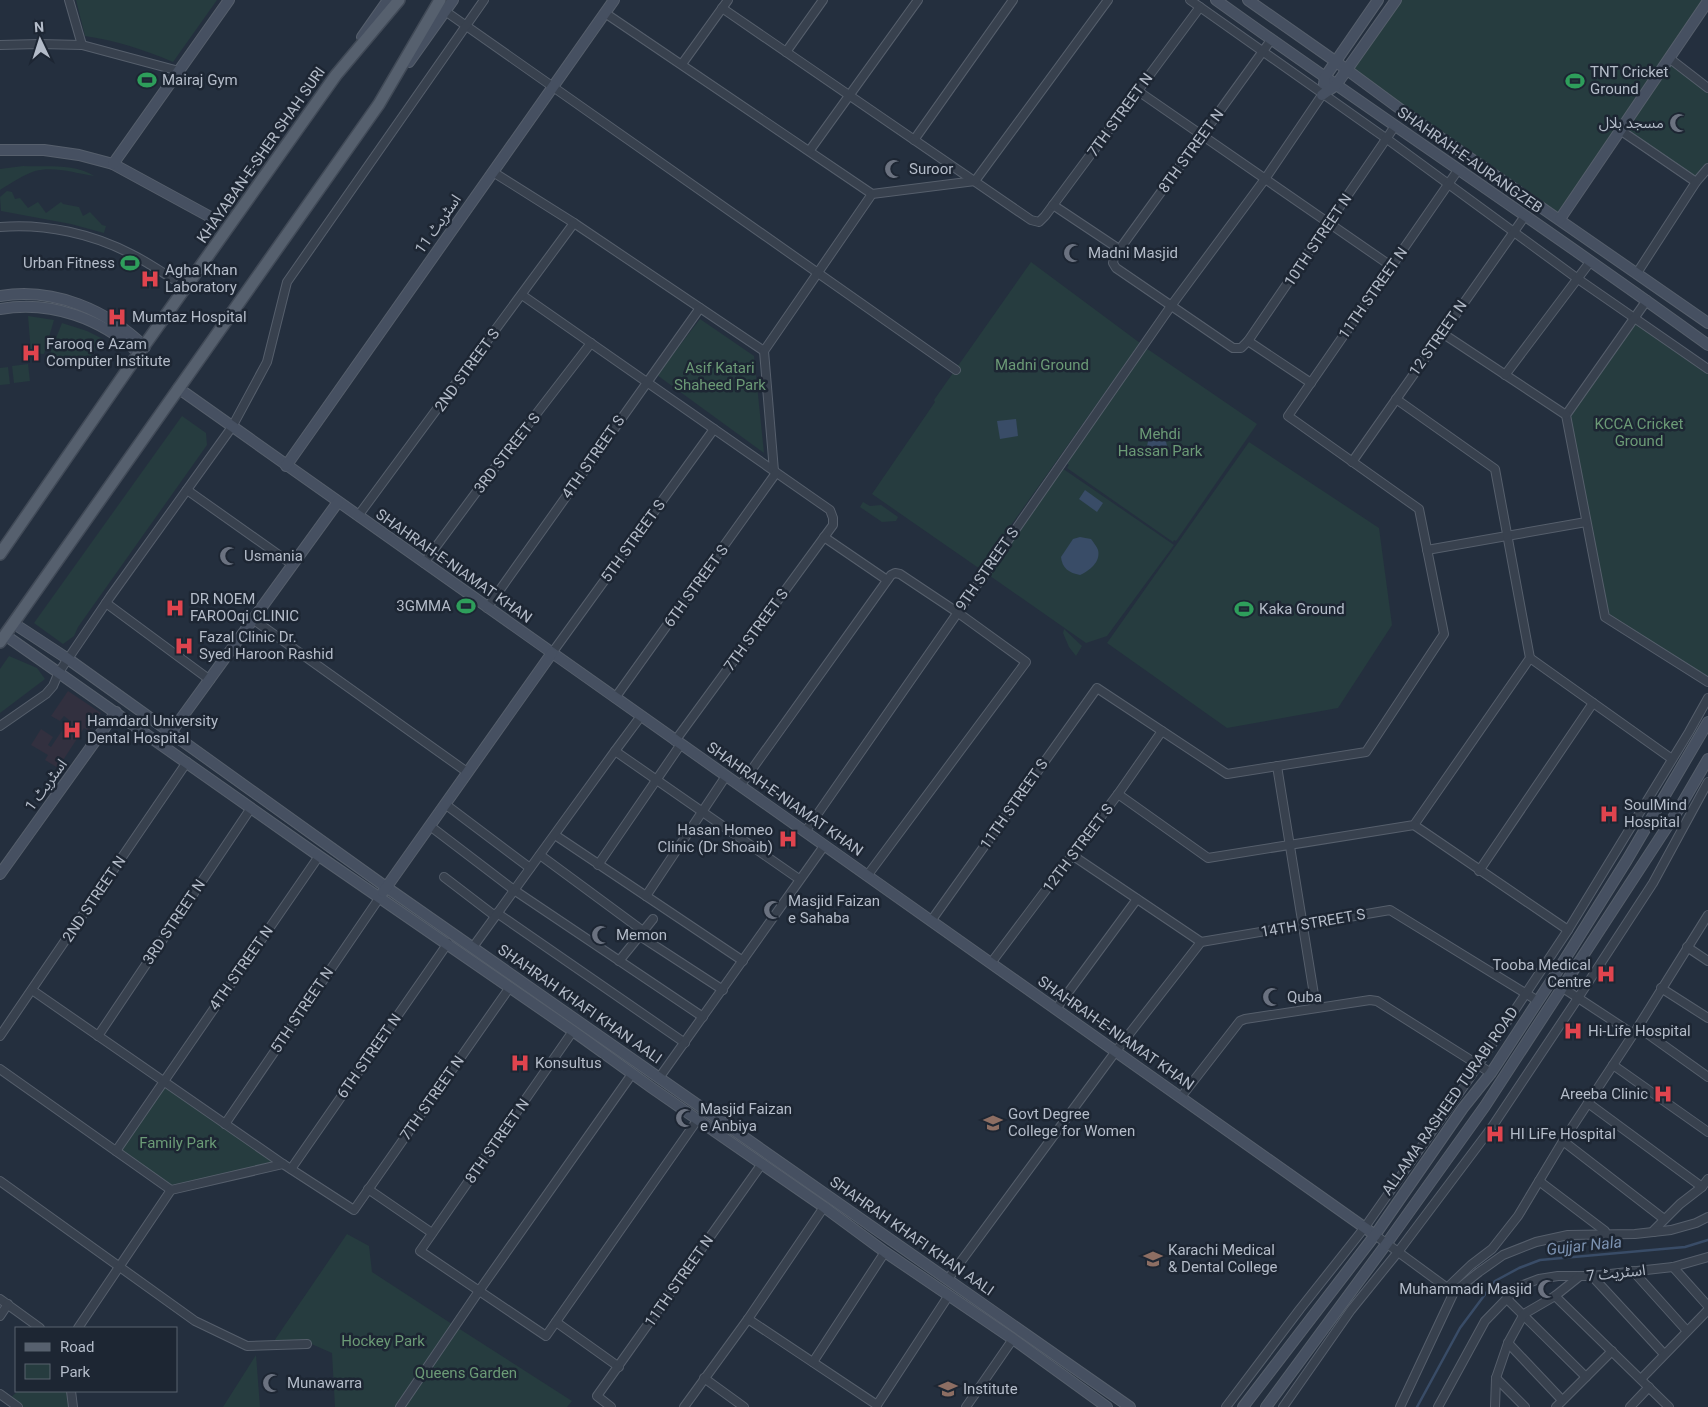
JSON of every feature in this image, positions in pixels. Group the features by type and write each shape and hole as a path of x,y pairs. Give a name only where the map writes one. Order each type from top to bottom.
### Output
{"main road":[{"path":"113,164 229,0"},
{"path":"336,75 388,0"},
{"name":"KHAYABAN-E-SHER SHAH SURI","path":"0,554 336,75 400,0"},
{"path":"378,104 440,0"},
{"path":"2,639 453,0"},
{"name":"اسٹریٹ 11","path":"286,466 614,0"},
{"name":"SHAHRAH-E-AURANGZEB","path":"1216,0 1647,300 1708,345"},
{"path":"1248,0 1415,120 1708,323"},
{"path":"1322,95 1325,77 1378,0"},
{"path":"1322,95 1336,85 1396,0"},
{"path":"1560,219 1708,1"},
{"path":"0,150 62,152 113,164 214,219"},
{"path":"0,296 34,294 61,299 87,307 112,320 134,336 142,350"},
{"path":"0,309 44,307 74,314 103,326 142,350"},
{"name":"SHAHRAH-E-NIAMAT KHAN","path":"178,388 1375,1235"},
{"path":"162,744 338,502"},
{"name":"SHAHRAH KHAFI KHAN AALI","path":"14,623 68,659 386,887 1130,1407"},
{"name":"SHAHRAH KHAFI KHAN AALI","path":"2,639 59,672 319,856 448,943 824,1207 885,1252 1013,1339 1107,1407"},
{"path":"380,897 552,653"},
{"name":"اسٹریٹ 1","path":"0,874 116,712"},
{"name":"ALLAMA RASHEED TURABI ROAD","path":"1243,1407 1375,1235 1464,1108 1491,1073 1627,860 1708,722"},
{"name":"ALLAMA RASHEED TURABI ROAD","path":"1266,1407 1485,1106 1680,807 1708,759"},
{"path":"647,1084 657,1076"},
{"path":"763,1166 773,1157"},
{"path":"885,1252 888,1238"},
{"path":"885,1252 897,1245"}],"street":[{"path":"69,0 82,45"},
{"path":"0,726 46,694 106,603 232,427 267,362 287,282 484,0"},
{"path":"682,64 728,0"},
{"path":"786,52 823,0"},
{"path":"810,150 918,0"},
{"path":"914,140 1013,0"},
{"path":"606,12 872,194 975,180 1108,0"},
{"path":"1190,0 1322,95 1387,139 1447,185 1514,231 1578,279 1708,369"},
{"name":"7TH STREET N","path":"975,180 1031,220 1039,222 1200,7"},
{"path":"722,8 975,180"},
{"path":"445,12 956,370"},
{"name":"8TH STREET N","path":"1170,306 1116,268 1113,263 1114,257 1271,40"},
{"path":"1,43 82,45 179,72"},
{"path":"1669,58 1708,88"},
{"path":"1138,91 1391,266"},
{"name":"9TH STREET S","path":"805,832 1170,306 1265,179 1322,95"},
{"name":"10TH STREET N","path":"1170,306 1237,349 1241,348 1248,341 1395,126"},
{"path":"1620,130 1696,182"},
{"path":"1637,273 1696,182 1708,168"},
{"name":"11TH STREET N","path":"1352,462 1288,416 1458,170"},
{"path":"493,172 574,222 764,351"},
{"path":"775,472 764,351 872,194"},
{"path":"1053,205 1119,249"},
{"name":"12 STREET N","path":"1352,462 1525,216"},
{"name":"2ND STREET S","path":"358,516 574,222"},
{"path":"0,228 45,227 88,237 132,255 173,279"},
{"path":"1505,375 1590,262"},
{"path":"522,295 775,472"},
{"path":"1647,300 1566,415 1605,617 1708,682"},
{"name":"4TH STREET S","path":"487,608 700,308"},
{"path":"1442,333 1566,415"},
{"path":"1248,341 1310,383"},
{"name":"3RD STREET S","path":"424,563 591,343"},
{"path":"1396,399 1495,470 1530,658 1672,759"},
{"name":"5TH STREET S","path":"552,653 714,429"},
{"path":"1162,731 1228,774 1366,752 1444,634 1419,509 1352,462"},
{"name":"7TH STREET S","path":"598,865 657,780 678,742 833,525 830,510 775,472"},
{"name":"6TH STREET S","path":"616,698 775,472"},
{"path":"188,490 294,565"},
{"path":"1427,550 1586,522"},
{"path":"824,537 887,580"},
{"path":"740,786 887,580 895,573 900,574 958,612 1026,662 867,876"},
{"path":"106,603 210,680"},
{"path":"254,620 467,772"},
{"path":"1414,826 1530,658"},
{"name":"11TH STREET S","path":"931,921 1097,688 1162,731"},
{"path":"1226,1407 1365,1227 1478,1065 1568,930 1708,698"},
{"path":"1479,871 1593,703"},
{"path":"473,947 641,716"},
{"name":"12TH STREET S","path":"991,963 1118,794 1162,731"},
{"path":"615,751 799,879"},
{"name":"2ND STREET N","path":"0,1036 187,762"},
{"path":"1277,766 1316,1007"},
{"path":"646,896 726,776"},
{"path":"1283,1407 1351,1310 1398,1252 1492,1127 1653,882 1708,782"},
{"path":"1118,794 1208,858 1414,826 1568,930"},
{"path":"445,804 530,868"},
{"name":"3RD STREET N","path":"98,1036 251,808"},
{"path":"430,826 514,890 703,1018"},
{"path":"554,835 743,961"},
{"path":"657,1076 685,1043 824,846"},
{"path":"540,855 642,933 722,990"},
{"path":"948,1279 1116,1051 1201,942 1072,855"},
{"name":"4TH STREET N","path":"116,1151 319,856"},
{"path":"444,876 496,915 685,1043"},
{"name":"5TH STREET N","path":"225,1124 380,897"},
{"path":"1056,1009 1137,898"},
{"name":"14TH STREET S","path":"1201,942 1390,910 1538,1001"},
{"path":"1400,1407 1450,1290 1472,1265 1492,1249 1518,1216 1562,1141 1638,1027 1708,915"},
{"path":"619,961 653,919"},
{"name":"6TH STREET N","path":"291,1169 448,943"},
{"path":"1687,947 1708,961"},
{"name":"7TH STREET N","path":"291,1169 354,1210 510,987"},
{"path":"1563,988 1633,1034"},
{"path":"1661,988 1708,1018"},
{"path":"32,990 291,1169"},
{"path":"1181,1097 1240,1021 1316,1007 1370,1000 1376,1001 1491,1073"},
{"path":"1638,1027 1708,1077"},
{"name":"8TH STREET N","path":"479,1291 420,1251 573,1031"},
{"path":"1613,1065 1708,1132"},
{"path":"0,1069 171,1190"},
{"path":"400,1407 632,1074"},
{"path":"1588,1103 1702,1187"},
{"path":"479,1291 546,1336 698,1119"},
{"path":"1562,1141 1664,1219"},
{"path":"79,1327 171,1190 283,1164"},
{"name":"11TH STREET N","path":"611,1407 597,1396 763,1166"},
{"path":"1654,1232 1664,1219 1702,1187 1708,1179"},
{"path":"0,1181 196,1320 247,1346 307,1344"},
{"path":"1539,1181 1605,1231 1604,1234"},
{"path":"368,1189 432,1233"},
{"path":"684,1407 748,1319 824,1207"},
{"path":"1450,1290 1503,1255 1536,1242 1568,1235 1671,1230 1696,1223 1708,1217"},
{"path":"1375,1235 1450,1290"},
{"path":"812,1362 885,1252"},
{"name":"اسٹریٹ 7","path":"1524,1314 1555,1296 1580,1276 1673,1268 1708,1257"},
{"path":"1472,1265 1478,1272"},
{"path":"1673,1268 1708,1306"},
{"path":"1633,1271 1687,1331"},
{"path":"1438,1407 1485,1321 1518,1287 1538,1279 1558,1276 1580,1276"},
{"path":"1592,1276 1664,1354"},
{"path":"748,1319 877,1406 949,1295"},
{"path":"1555,1296 1669,1407"},
{"path":"1507,1298 1586,1376"},
{"path":"0,1299 39,1327"},
{"path":"0,1316 8,1304"},
{"path":"1641,1379 1708,1310"},
{"path":"1495,1407 1496,1378 1508,1343 1524,1314"},
{"path":"556,1322 619,1367"},
{"path":"966,1407 1013,1339"},
{"path":"1508,1343 1562,1400"},
{"path":"1556,1407 1612,1351"},
{"path":"704,1378 744,1407"},
{"path":"1496,1378 1525,1407"},
{"path":"1630,1407 1648,1387"},
{"path":"71,1392 73,1407"},
{"path":"0,1394 18,1407"}],"shaded area":[{"name":"Hamdard University Dental Hospital","path":"68,691 101,713 89,731 84,728 58,768 45,760 48,755 31,745 41,729 53,737 48,745 51,747 69,720 64,716 60,721 51,716"}],"green space":[{"path":"76,0 217,0 173,62 130,46 85,36"},
{"path":"1395,0 1708,0 1669,59 1708,89 1708,168 1696,182 1620,130 1558,220 1347,71"},
{"path":"23,166 69,167 94,176 64,170 35,171 17,179 0,190 0,169"},
{"path":"7,191 12,192 15,199 20,198 28,208 38,202 46,213 61,202 79,207 83,216 90,212 102,225 106,226 104,233 71,224 1,211 0,197"},
{"name":"Madni Ground","path":"1031,262 1140,343 980,569 872,494 935,402 934,400"},
{"path":"28,316 54,320 44,354 31,353"},
{"name":"Asif Katari Shaheed Park","path":"700,319 754,356 764,453 657,375"},
{"name":"KCCA Cricket Ground","path":"1636,320 1708,369 1708,677 1605,617 1566,415"},
{"path":"62,323 87,331 103,339 83,367 49,356"},
{"name":"Mehdi Hassan Park","path":"1143,346 1257,424 1176,541 1174,540 1173,542 1067,468 1069,465 1063,460"},
{"path":"28,364 30,381 14,383 12,366"},
{"path":"8,367 10,384 0,385 0,368"},
{"path":"182,416 206,433 207,445 78,627 74,636 63,644 34,623"},
{"path":"1249,442 1379,528 1392,625 1338,708 1227,728 1107,643"},
{"name":"Mehdi Hassan Park","path":"1059,466 1174,545 1107,636 1086,643 983,571"},
{"path":"863,502 870,506 881,505 898,517 896,521 882,522 860,507"},
{"path":"1064,629 1082,646 1076,656 1069,647 1063,633"},
{"path":"9,656 37,668 45,679 0,713 0,669"},
{"name":"Family Park","path":"164,1081 283,1164 171,1190 116,1151"},
{"name":"Hockey Park","path":"347,1234 369,1246 372,1272 572,1401 567,1407 335,1407 332,1353 309,1343 272,1344"},
{"path":"256,1355 260,1407 223,1407"},
{"path":"17,1392 71,1392 73,1407 18,1407 8,1400"}],"water":[{"path":"1016,419 1018,436 1000,439 997,421"},
{"path":"1157,436 1164,439 1167,446 1164,453 1157,456 1150,453 1147,446 1150,439"},
{"path":"1085,490 1103,503 1097,512 1079,499"},
{"path":"1080,537 1091,539 1098,549 1098,558 1094,566 1080,575 1067,569 1061,557 1073,539"}],"waterway":[{"name":"Gujjar Nala","path":"1417,1407 1460,1328 1495,1281 1519,1268 1540,1260 1685,1247 1708,1240"}],"place":[{"name":"Mairaj Gym","path":"147,80"},
{"name":"TNT Cricket Ground","path":"1575,81"},
{"name":"مسجد بلال","path":"1679,123"},
{"name":"Suroor","path":"894,169"},
{"name":"Madni Masjid","path":"1073,253"},
{"name":"Urban Fitness","path":"130,263"},
{"name":"Agha Khan Laboratory","path":"150,279"},
{"name":"Mumtaz Hospital","path":"117,317"},
{"name":"Farooq e Azam Computer Institute","path":"31,353"},
{"name":"Usmania","path":"229,556"},
{"name":"3GMMA","path":"466,606"},
{"name":"DR NOEM FAROOqi CLINIC","path":"175,608"},
{"name":"Kaka Ground","path":"1244,609"},
{"name":"Fazal Clinic Dr. Syed Haroon Rashid","path":"184,646"},
{"name":"Hamdard University Dental Hospital","path":"72,730"},
{"name":"SoulMind Hospital","path":"1609,814"},
{"name":"Hasan Homeo Clinic (Dr Shoaib)","path":"788,839"},
{"name":"Masjid Faizan e Sahaba","path":"773,910"},
{"name":"Memon","path":"601,935"},
{"name":"Tooba Medical Centre","path":"1606,974"},
{"name":"Quba","path":"1272,997"},
{"name":"Hi-Life Hospital","path":"1573,1031"},
{"name":"Konsultus","path":"520,1063"},
{"name":"Areeba Clinic","path":"1663,1094"},
{"name":"Masjid Faizan e Anbiya","path":"685,1118"},
{"name":"Govt Degree College for Women","path":"993,1123"},
{"name":"HI LiFe Hospital","path":"1495,1134"},
{"name":"Karachi Medical & Dental College","path":"1153,1259"},
{"name":"Muhammadi Masjid","path":"1547,1289"},
{"name":"Munawarra","path":"272,1383"},
{"name":"Institute","path":"948,1389"}],"park label":[{"name":"Queens Garden","path":"466,1373"}]}
